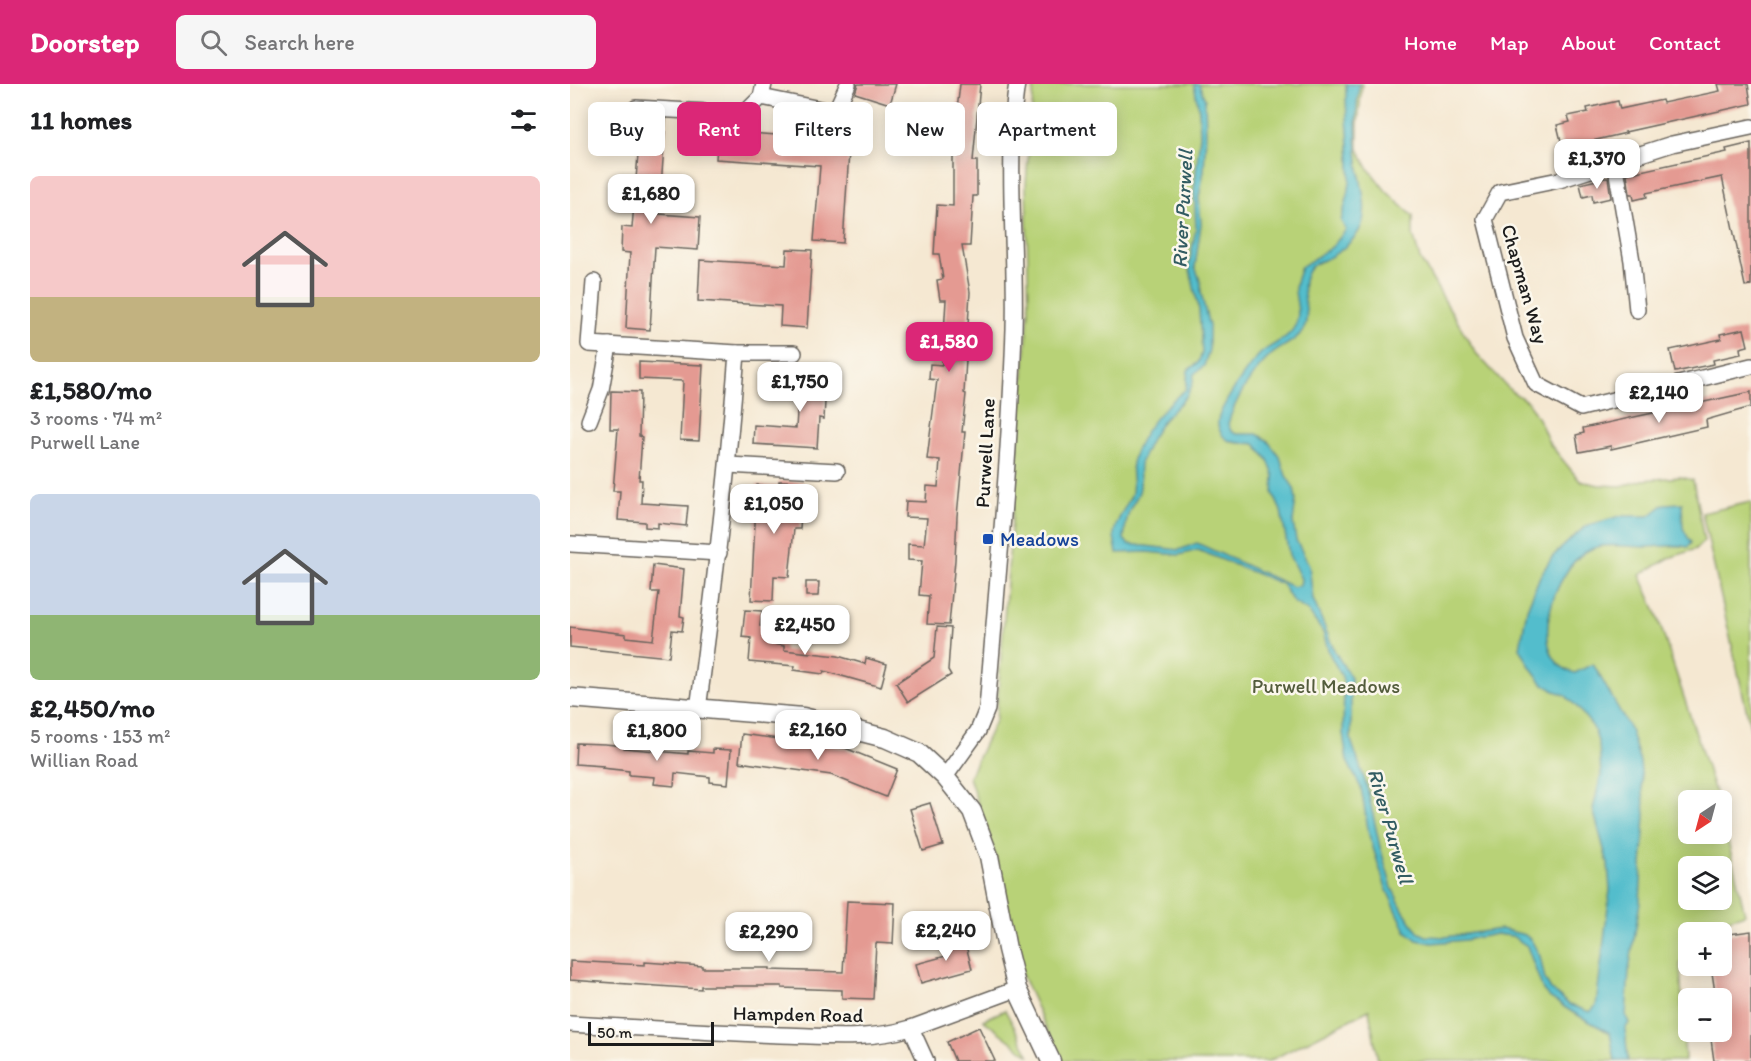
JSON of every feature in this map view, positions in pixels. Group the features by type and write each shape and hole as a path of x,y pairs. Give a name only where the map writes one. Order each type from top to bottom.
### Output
{"street":[{"path":"665,110 744,114 762,91 835,112 845,95 848,84"},
{"name":"Purwell Lane","path":"945,777 978,731 987,709 1014,329 1011,183 1013,102 1017,84"},
{"path":"1636,310 1632,261 1615,162 1672,144 1751,127"},
{"name":"Chapman Way","path":"1615,162 1559,180 1500,192 1485,219 1515,338 1536,384 1581,408 1751,366"},
{"path":"594,282 589,344 737,353 794,353"},
{"path":"589,421 601,390 609,345"},
{"path":"698,709 719,553 737,353"},
{"path":"728,465 837,471"},
{"path":"571,544 719,553"},
{"path":"570,698 803,717 885,738 919,753 945,777 972,811 989,856 1017,988 1051,1061"},
{"name":"Hampden Road","path":"570,1024 724,1033 866,1037 911,1028 1017,988"},
{"path":"911,1028 926,1061"}],"green space":[{"name":"Purwell Meadows","path":"1034,84 1362,84 1358,148 1368,168 1386,191 1413,216 1413,235 1420,259 1476,353 1511,391 1528,402 1549,443 1580,481 1621,486 1643,480 1681,477 1693,480 1704,541 1696,549 1669,558 1640,575 1655,609 1714,790 1678,790 1678,844 1729,844 1731,856 1678,856 1678,910 1732,910 1732,859 1745,914 1719,922 1678,922 1678,976 1681,976 1681,988 1678,988 1678,1042 1684,1042 1685,1061 1378,1061 1369,1010 1269,1061 1061,1061 1022,975 997,862 969,777 996,719 1029,310 1026,184 1028,156 1117,156 1117,102 1033,102"},
{"path":"1751,502 1751,730 1702,513"},
{"path":"1005,1010 1030,1056 983,1020"}],"water":[{"path":"1194,84 1199,84 1205,100 1204,171 1199,197 1201,224 1195,267 1201,283 1201,293 1209,326 1209,350 1204,366 1194,374 1191,389 1162,422 1146,450 1140,466 1139,492 1128,515 1124,539 1128,544 1179,550 1197,543 1293,587 1300,585 1301,579 1289,555 1281,511 1273,493 1274,476 1268,460 1255,444 1231,442 1226,439 1219,429 1218,421 1229,397 1255,359 1264,350 1288,335 1295,326 1298,313 1295,287 1301,267 1332,247 1346,230 1341,221 1350,179 1346,84 1359,84 1356,130 1364,204 1361,227 1355,237 1345,246 1310,268 1304,283 1306,322 1303,330 1296,338 1271,355 1257,370 1240,396 1228,424 1231,431 1236,434 1257,434 1267,440 1280,457 1286,476 1294,488 1296,499 1293,522 1296,540 1309,565 1313,599 1335,652 1351,678 1351,740 1367,787 1392,888 1403,910 1418,932 1426,936 1446,937 1501,929 1525,935 1531,940 1540,956 1545,980 1551,990 1570,1005 1590,1012 1596,1006 1610,890 1608,864 1593,809 1601,775 1599,744 1593,727 1578,708 1565,695 1542,683 1520,648 1527,609 1540,576 1552,557 1586,526 1620,516 1649,516 1664,504 1682,503 1683,528 1691,543 1688,547 1606,545 1587,551 1575,561 1555,594 1548,633 1551,651 1560,665 1575,673 1593,664 1630,729 1640,762 1645,814 1640,902 1629,970 1626,1016 1629,1023 1625,1029 1628,1061 1615,1061 1610,1033 1549,997 1543,990 1527,946 1512,936 1496,934 1432,943 1417,940 1406,931 1386,888 1369,835 1361,788 1347,761 1343,733 1344,686 1342,677 1329,653 1323,632 1308,611 1293,602 1282,584 1198,550 1179,555 1147,552 1117,553 1115,529 1132,492 1132,463 1135,452 1153,421 1186,389 1188,370 1198,363 1202,353 1199,310 1189,265 1196,228 1194,191 1200,135 1199,111"}],"building":[{"path":"858,84 896,84 891,102 855,93"},
{"path":"960,84 980,84 973,161 977,161 977,196 973,196 970,246 962,246 970,292 964,393 966,394 962,432 965,432 949,625 927,624 929,596 919,595 922,561 908,560 908,544 924,545 927,518 905,517 906,501 926,502 927,486 938,487 940,460 927,459 937,380 929,379 930,364 942,365 946,300 940,300 937,280 943,279 939,254 934,254 937,205 953,206 953,156 965,156 965,102 958,102"},
{"path":"1718,84 1748,84 1751,104 1583,143 1585,148 1564,153 1557,125 1570,122 1568,116 1588,112 1587,108 1618,101 1620,109 1720,91"},
{"path":"761,134 773,135 773,156 849,156 843,243 814,241 820,166 716,159 716,156 761,156"},
{"path":"1751,143 1751,285 1745,286 1722,177 1646,193 1647,197 1634,200 1633,194 1630,194 1627,174 1727,152 1726,149"},
{"path":"638,156 663,156 659,214 700,217 698,250 655,247 650,330 626,328 630,253 621,252 622,227 632,228"},
{"path":"1608,178 1611,198 1593,202 1592,195 1583,197 1580,184"},
{"path":"787,249 812,250 807,328 780,326 781,306 698,301 700,260 786,265"},
{"path":"1744,329 1748,346 1740,348 1741,354 1713,360 1714,364 1675,372 1670,350 1721,339 1720,334"},
{"path":"639,362 703,365 699,441 680,440 683,381 639,379"},
{"path":"800,365 827,367 824,419 819,418 817,448 753,444 754,425 796,428"},
{"path":"611,391 640,392 641,503 688,506 686,526 658,523 658,528 645,527 645,522 618,520 620,491 613,491 618,429 610,429"},
{"path":"1751,392 1751,407 1706,420 1707,427 1611,449 1611,446 1579,452 1576,435 1584,433 1583,428"},
{"path":"779,481 803,482 800,529 794,529 789,577 774,576 773,601 751,600 757,485 779,487"},
{"path":"653,565 684,569 680,616 684,617 682,631 672,630 669,657 570,647 570,627 653,640 659,592 651,592"},
{"path":"806,582 819,582 818,596 806,596"},
{"path":"745,610 762,611 760,626 774,627 773,644 784,646 784,650 838,656 865,664 866,658 887,664 881,687 824,671 823,674 794,670 795,666 749,662 751,638 742,637"},
{"path":"937,627 951,628 948,670 951,675 908,702 896,683 934,658"},
{"path":"742,734 845,748 897,769 886,797 831,775 739,762"},
{"path":"576,743 605,744 688,754 688,751 713,753 713,749 731,750 728,784 710,782 710,777 675,773 674,786 654,784 655,777 629,775 629,771 602,768 603,766 575,764"},
{"path":"930,803 943,845 923,851 910,809"},
{"path":"847,901 895,903 893,944 876,943 873,999 842,998 842,990 782,988 782,986 701,986 701,989 570,980 570,961 645,965 645,962 702,966 702,968 770,968 770,970 843,972"},
{"path":"1751,931 1751,1061 1714,1061 1711,1042 1732,1042 1732,988 1714,988 1713,976 1732,976 1732,934"},
{"path":"964,938 972,969 921,983 916,964 946,956 943,944"},
{"path":"979,1027 995,1061 955,1061 947,1042"}],"place":[{"name":"Meadows","path":"988,539"}],"water label":[{"name":"River Purwell","path":"1182,209"},
{"name":"River Purwell","path":"1391,826"}]}
